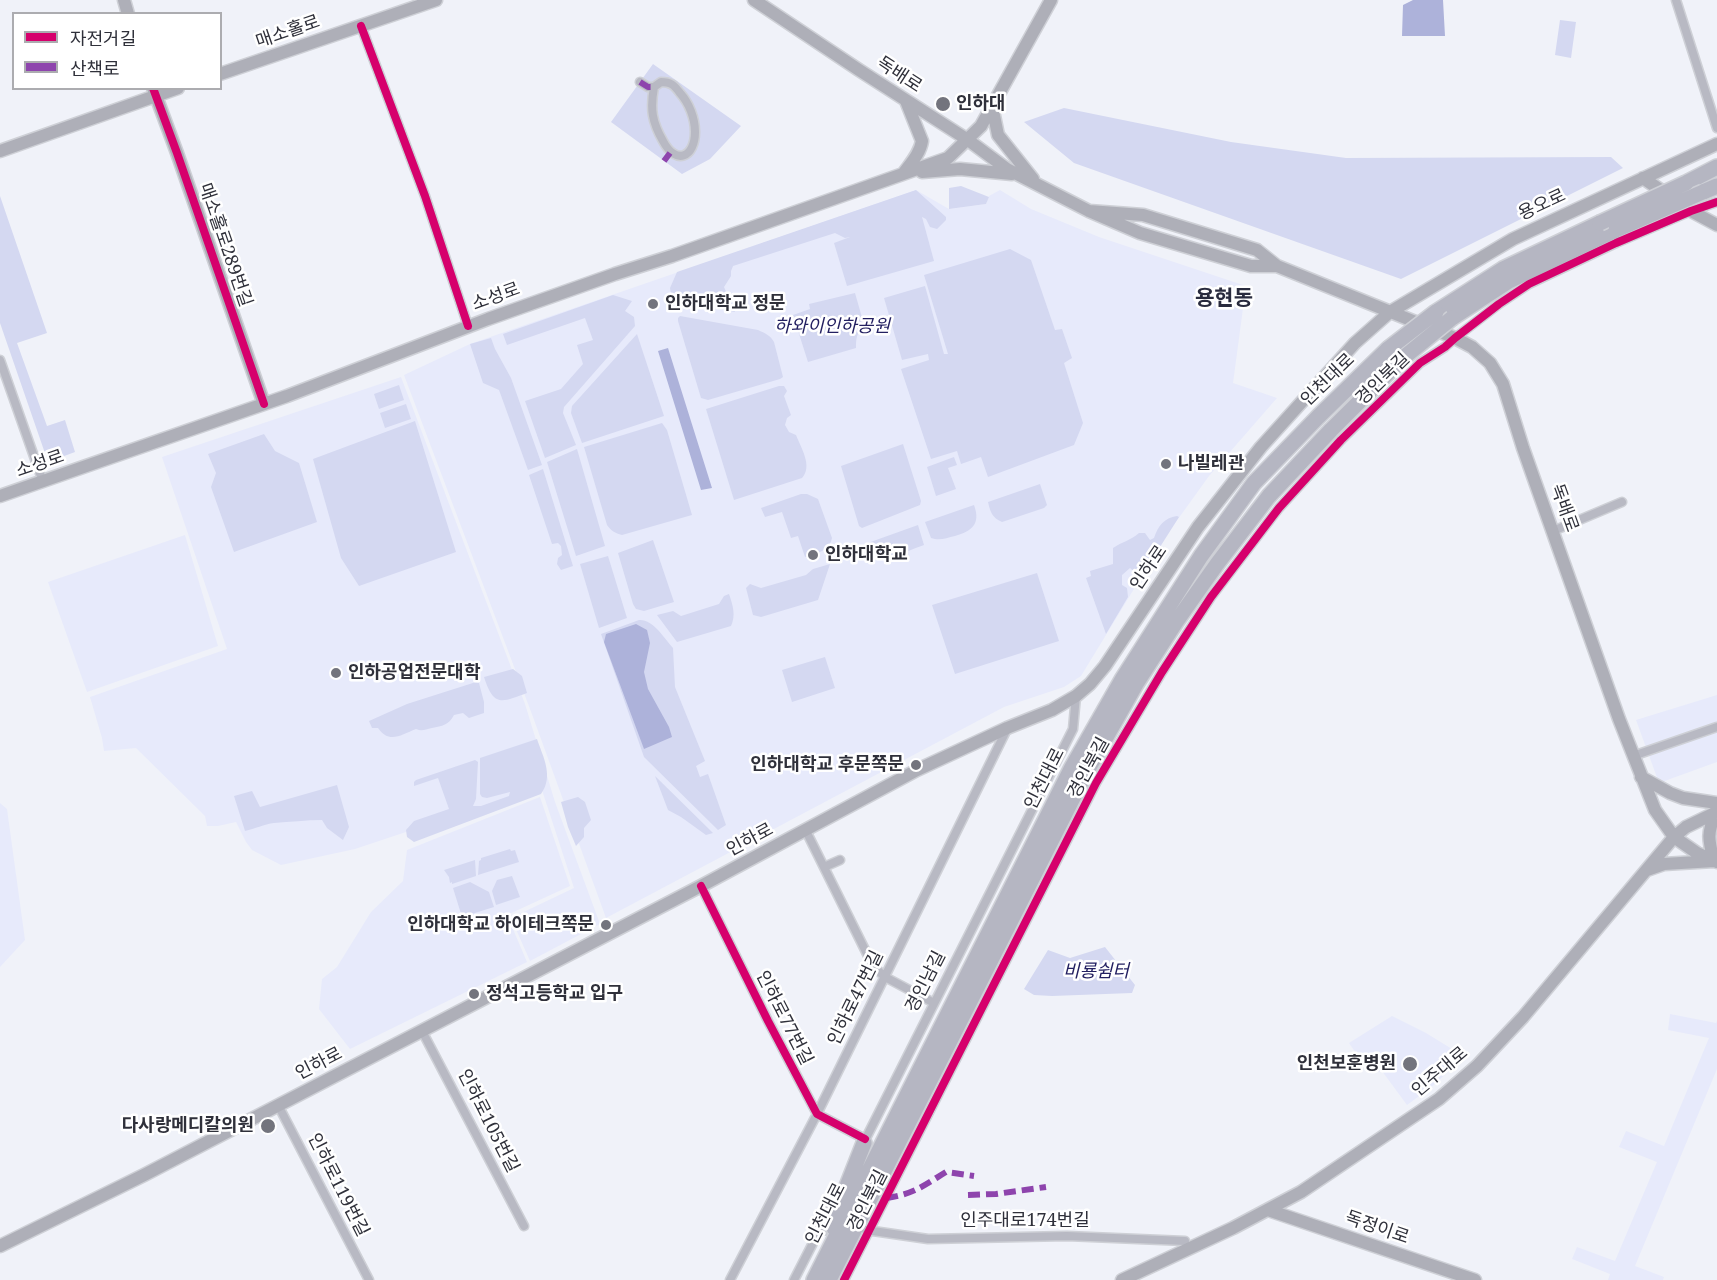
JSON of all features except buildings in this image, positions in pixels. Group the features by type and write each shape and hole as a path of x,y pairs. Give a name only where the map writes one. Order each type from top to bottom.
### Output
{"highway":[{"name":"인천대로","path":"814,1280 1071,769 1124,678 1201,556 1254,483 1388,349 1436,312 1503,269 1717,167"},
{"name":"인천대로","path":"829,1280 1083,778 1136,684 1176,622 1269,496 1403,358 1452,318 1509,281 1616,230 1710,189"},
{"path":"830,1248 836,1214 864,1141"}],"main road":[{"name":"매소홀로","path":"222,73 436,0"},
{"name":"독배로","path":"754,0 968,140 1007,169 1089,211 1140,233 1251,266 1277,266"},
{"name":"소성로","path":"0,496 264,404 468,326 948,158 981,126 1051,0"},
{"path":"0,151 154,92"},
{"name":"매소홀로289번길","path":"154,92 264,404"},
{"path":"903,174 915,157 922,141 905,100"},
{"path":"992,106 998,135 1038,185"},
{"name":"용오로","path":"1390,312 1513,239 1717,144"},
{"path":"903,174 960,169 1017,174"},
{"path":"1643,178 1717,225"},
{"name":"독배로","path":"1089,211 1143,215 1257,250 1277,266 1455,338 1472,347 1490,363 1503,384 1523,448 1633,756 1655,810 1674,837 1698,853 1716,861"},
{"name":"인하로","path":"0,1246 136,1179 422,1031 806,831 917,770 1007,728 1052,710 1076,696 1105,666 1198,526 1261,447 1355,343 1390,312"},
{"path":"1641,777 1683,798 1717,803"},
{"path":"1646,870 1664,864 1716,861 1710,844 1710,826 1717,812"},
{"name":"인주대로","path":"1122,1280 1185,1246 1202,1243 1305,1190 1439,1099 1477,1066 1523,1017 1674,837 1686,827 1717,812"},
{"name":"독정이로","path":"1268,1210 1475,1280"}],"street":[{"path":"1676,0 1717,128"},
{"path":"361,26 425,196 468,326"},
{"path":"640,82 648,87 654,87 661,81 668,81 684,97 694,122 695,133 689,153 683,156 670,153 653,120 651,109 654,87"},
{"path":"664,161 670,153"},
{"name":"경인북길","path":"844,1280 1096,783 1199,615 1279,508 1341,440 1420,363 1445,347 1499,304 1529,284 1616,243 1691,210 1717,202"},
{"path":"0,360 44,482"},
{"path":"1553,531 1622,502"},
{"name":"경인남길","path":"794,1280 1073,729 1076,696"},
{"path":"1633,756 1717,727"},
{"name":"인하로47번길","path":"730,1280 817,1114 1007,728"},
{"path":"806,831 873,966 885,977 934,1003"},
{"path":"824,867 840,860"},
{"name":"인하로77번길","path":"701,886 817,1114"},
{"name":"인하로105번길","path":"422,1031 524,1226"},
{"name":"인하로119번길","path":"278,1105 369,1280"},
{"path":"817,1114 864,1141"},
{"name":"인주대로174번길","path":"868,1230 928,1239 1067,1236 1185,1246"}],"shaded area":[{"path":"1413,0 1443,0 1445,36 1402,36 1403,5"},
{"name":"인하대학교","path":"916,190 949,209 986,204 989,196 1000,190 1031,209 1099,237 1246,286 1233,383 1277,398 1209,476 1168,533 1081,676 1064,687 1004,707 606,918 404,375 470,344"},
{"path":"668,348 712,488 701,490 658,351"},
{"name":"인하공업전문대학","path":"401,377 525,704 555,802 600,924 530,961 511,918 574,888 541,787 355,849 281,865 252,850 236,822 207,826 205,816 136,748 104,751 90,697 227,649 162,457"},
{"path":"185,535 218,646 87,692 48,582"},
{"path":"636,624 647,630 650,643 644,672 648,689 672,737 644,749 604,642 606,634"},
{"path":"1717,695 1717,762 1659,783 1636,720"},
{"path":"540,797 570,886 507,915 527,962 350,1049 319,1009 322,979 337,967 371,912 403,881 407,850"},
{"path":"0,803 7,809 25,940 0,967"},
{"path":"1670,1014 1716,1023 1717,1021 1717,1069 1635,1266 1664,1277 1663,1280 1608,1280 1610,1274 1572,1259 1577,1247 1615,1261 1657,1162 1619,1147 1626,1131 1664,1146 1709,1038 1668,1030"},
{"name":"인천보훈병원","path":"1392,1016 1426,1033 1465,1057 1407,1105 1382,1071 1370,1074 1349,1043"}],"green space":[{"path":"1560,20 1576,22 1571,58 1555,55"},
{"path":"653,64 741,126 710,159 682,174 611,122"},
{"path":"1064,108 1231,142 1346,158 1611,157 1623,168 1401,279 1074,163 1024,122"},
{"path":"961,186 989,197 986,204 949,209 949,188"},
{"path":"916,190 946,217 937,229 930,227 926,219 922,217 934,261 847,286 834,243 850,237 845,238 835,233 733,266 731,276 724,287 735,312 672,300 670,288 677,272"},
{"path":"0,196 47,333 17,343 47,426 65,420 75,452 48,462 0,323"},
{"path":"1010,249 1031,260 1055,330 1062,329 1072,358 1064,363 1083,423 1074,445 988,477 981,457 961,464 957,451 931,459 901,369 929,360 928,354 902,360 884,298 925,286 944,354 948,354 924,275"},
{"name":"하와이인하공원","path":"855,293 865,328 858,334 856,348 808,362 793,315 810,309 809,304"},
{"path":"613,295 632,301 625,311 634,317 635,326 564,407 563,413 576,445 545,458 525,401 561,389 583,364 577,345 593,340 585,318 507,345 503,334"},
{"path":"680,316 758,330 765,334 774,342 783,377 708,400 701,398 678,321"},
{"path":"637,334 664,416 582,443 571,413 572,406"},
{"path":"491,338 511,378 542,465 528,470 499,390 483,383 470,344"},
{"path":"399,385 404,400 379,409 374,394"},
{"path":"784,386 787,391 784,396 791,415 787,418 785,425 789,432 796,435 803,451 806,463 805,473 802,478 734,500 706,409"},
{"path":"406,404 411,419 385,428 380,413"},
{"path":"415,421 456,552 359,586 341,558 313,459"},
{"path":"662,423 667,430 692,515 622,535 607,525 584,447"},
{"path":"264,434 275,451 299,463 317,522 234,552 211,487 216,473 208,454"},
{"path":"903,444 921,501 920,505 862,528 859,526 841,466"},
{"path":"577,449 605,546 576,556 547,462"},
{"path":"954,457 957,465 948,468 956,489 936,496 927,467"},
{"path":"543,469 573,566 561,570 557,564 558,558 562,555 561,546 558,543 552,544 529,475"},
{"path":"1040,484 1047,505 1044,508 1002,522 992,514 988,502"},
{"path":"801,494 818,499 832,538 825,549 805,557 798,536 791,538 782,512 765,517 761,508"},
{"path":"974,505 976,522 974,526 961,534 946,538 931,538 925,522"},
{"path":"1179,517 1141,577 1130,568 1122,575 1122,585 1127,588 1128,597 1106,634 1086,578 1091,576 1090,571 1113,564 1113,548 1139,533 1145,533 1150,540 1154,538 1162,523"},
{"path":"918,525 924,545 900,554 885,557 878,555 865,544"},
{"path":"653,540 674,602 644,611 636,609 633,604 618,553"},
{"path":"608,556 627,618 599,628 580,564"},
{"path":"830,564 818,600 761,617 753,615 746,588 750,584 761,588 806,575 813,569"},
{"path":"1037,573 1059,641 955,674 932,605"},
{"path":"729,594 734,614 731,626 677,642 657,615 673,611 681,616 719,604 724,596"},
{"path":"639,620 654,626 673,648 675,687 705,761 696,766 700,777 708,774 726,825 718,830 644,757 601,634"},
{"path":"825,657 835,688 792,702 782,670"},
{"path":"513,669 522,676 527,693 505,700 495,698 484,677"},
{"path":"476,682 479,683 484,702 484,713 469,718 463,713 454,715 442,726 416,729 395,737 386,736 378,728 372,728 369,721 407,704"},
{"path":"537,739 547,773 545,787 541,794 414,842 407,837 406,830 414,821 449,809 438,778 414,786 416,780 475,760 478,762 476,799 473,806 481,806 509,796 510,792 487,798 482,797 480,794 480,758"},
{"path":"655,776 713,833 706,835 668,810"},
{"path":"337,785 349,827 343,840 327,828 322,820 267,824 245,831 234,796 252,791 260,807"},
{"path":"578,797 585,802 591,820 584,828 584,837 576,846 561,802"},
{"path":"510,849 515,850 519,862 478,875 481,858"},
{"path":"475,860 476,876 450,883 444,870"},
{"path":"512,876 520,897 496,905 492,891 497,880"},
{"path":"470,882 489,892 494,907 462,917 453,888"},
{"name":"비룡쉼터","path":"1105,947 1135,985 1132,993 1052,996 1034,995 1024,989 1048,950 1070,958"}],"tunnel":[{"path":"823,1232 838,1231"}],"marked path":[{"path":"640,82 648,87 654,87"},
{"path":"664,161 670,153"},
{"path":"886,1198 911,1192 946,1172 974,1176"},
{"path":"968,1195 996,1194 1046,1187"}],"cycle path":[{"path":"361,26 425,196 468,326"},
{"path":"154,90 264,404"},
{"path":"844,1280 1096,783 1162,672 1211,597 1279,508 1341,440 1420,363 1445,347 1499,304 1529,284 1616,243 1717,202"},
{"path":"701,886 817,1114 865,1139"}],"place":[{"name":"인하대","path":"943,104"},
{"name":"인하대학교 정문","path":"653,304"},
{"name":"나빌레관","path":"1166,464"},
{"name":"인하대학교","path":"813,555"},
{"name":"인하공업전문대학","path":"336,673"},
{"name":"인하대학교 후문쪽문","path":"916,765"},
{"name":"인하대학교 하이테크쪽문","path":"606,925"},
{"name":"정석고등학교 입구","path":"474,994"},
{"name":"인천보훈병원","path":"1410,1064"},
{"name":"다사랑메디칼의원","path":"268,1126"}],"district":[{"name":"용현동","path":"1224,299"}]}
